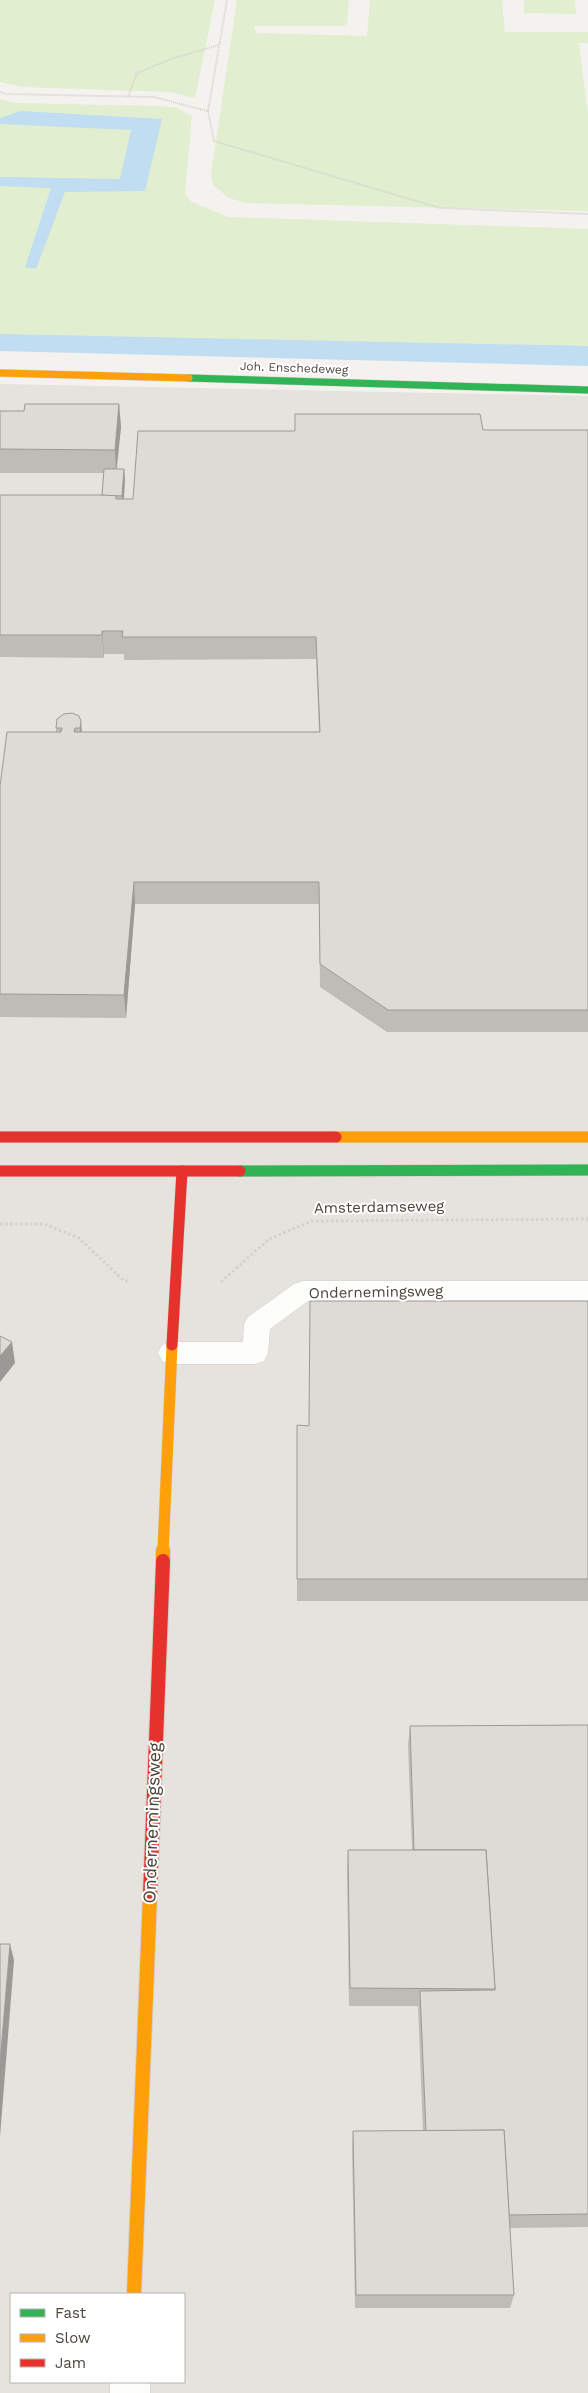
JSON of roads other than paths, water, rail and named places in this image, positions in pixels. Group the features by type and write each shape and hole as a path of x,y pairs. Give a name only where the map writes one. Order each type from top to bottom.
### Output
{"street":[{"name":"Joh. Enschedeweg","path":"0,373 588,390"},
{"path":"0,1137 588,1137"},
{"path":"0,1171 588,1170"},
{"name":"Ondernemingsweg","path":"134,2293 171,1353 182,1171"}],"lane":[{"name":"Ondernemingsweg","path":"171,1353 255,1353 257,1324 303,1291 588,1291"}],"water":[{"path":"21,111 162,119 145,191 65,192 36,269 25,267 51,188 0,186 0,177 120,179 131,130 0,124 0,118"},
{"path":"0,334 588,346 588,366 0,351"}]}
